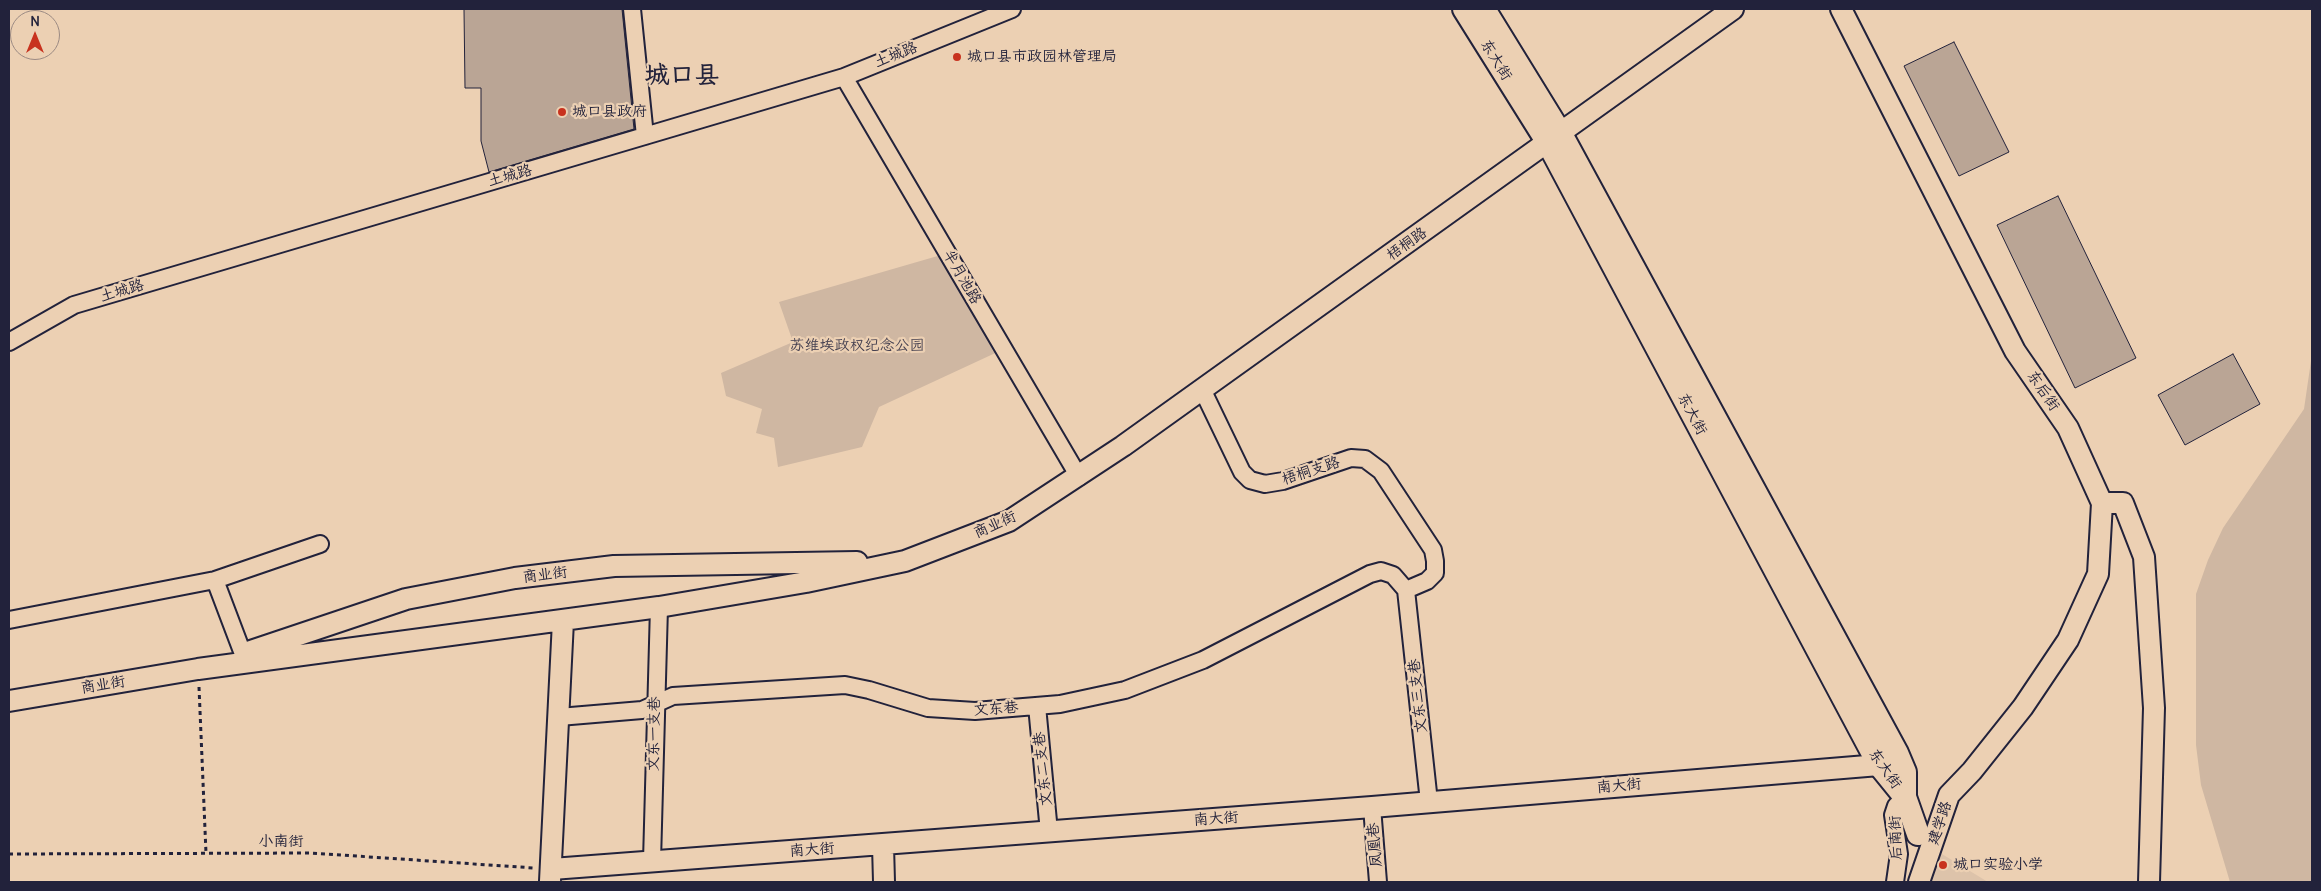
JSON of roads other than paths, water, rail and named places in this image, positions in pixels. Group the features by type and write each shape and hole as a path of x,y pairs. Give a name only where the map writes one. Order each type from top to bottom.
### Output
{"main road":[{"name":"东大街","path":"1464,9 1554,139 1897,753 1904,772 1905,797"},
{"name":"东大街","path":"1484,9 1554,139 1879,765 1905,797"},
{"path":"1905,797 1918,834"}],"street":[{"path":"632,9 646,136"},
{"name":"土城路","path":"9,342 74,305 844,77 1012,9"},
{"name":"梧桐路","path":"1079,477 1554,139 1733,9"},
{"name":"东后街","path":"1841,9 2015,351 2068,428 2102,503 2098,574 2068,640 2023,707 1972,771"},
{"name":"半月池路","path":"844,77 1079,477"},
{"name":"梧桐支路","path":"1202,389 1242,472 1250,480 1265,484 1283,481 1351,458 1364,459 1381,471 1432,550 1435,561 1435,573 1427,581 1406,590"},
{"name":"商业街","path":"9,701 198,669 563,621 806,582 905,561 1009,520 1079,477"},
{"path":"2102,503 2123,503 2144,558 2154,708 2150,882"},
{"path":"9,620 215,580 320,544"},
{"name":"商业街","path":"198,669 406,599 515,578 614,566 905,561"},
{"name":"文东巷","path":"559,717 642,710 673,696 845,686 869,690 905,703 928,708 975,711 1060,704 1125,690 1203,660 1370,574 1381,571 1393,576 1406,590"},
{"path":"215,580 243,654"},
{"name":"文东三支巷","path":"1406,590 1429,802"},
{"name":"文东一支巷","path":"652,862 654,706 659,607"},
{"path":"551,876 563,621"},
{"name":"文东二支巷","path":"1037,706 1049,832"},
{"name":"南大街","path":"551,876 652,862 1372,807 1879,765"},
{"name":"建学路","path":"1919,882 1949,794 1972,771"},
{"name":"后南街","path":"1894,882 1899,854 1893,815 1896,806 1905,797"},
{"name":"凤凰巷","path":"1372,807 1378,882"},
{"path":"883,845 884,882"}],"place":[{"name":"城口县市政园林管理局","path":"957,57"},
{"name":"城口县政府","path":"562,112"},
{"name":"城口实验小学","path":"1943,865"}],"district":[{"name":"城口县","path":"682,76"}],"park label":[{"name":"苏维埃政权纪念公园","path":"857,346"}]}
